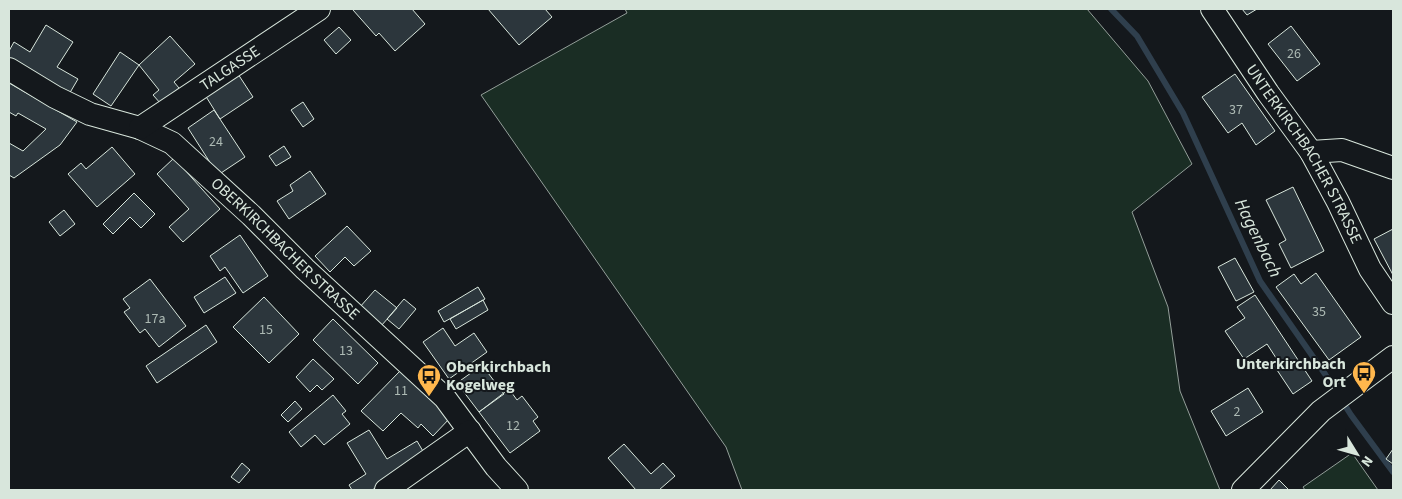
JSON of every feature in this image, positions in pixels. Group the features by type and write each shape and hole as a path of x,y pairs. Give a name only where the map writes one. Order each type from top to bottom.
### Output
{"street":[{"name":"TALGASSE","path":"140,128 318,9"},
{"name":"UNTERKIRCHBACHER STRASSE","path":"1212,9 1268,93 1311,152 1338,202 1370,269 1393,303"},
{"name":"OBERKIRCHBACHER STRASSE","path":"9,69 55,97 90,114 140,128 172,143 445,398 496,467 517,490"},
{"path":"1311,152 1342,150 1393,168"},
{"path":"1243,490 1321,411 1393,357"},
{"path":"386,490 470,431"}],"green space":[{"path":"625,9 1087,9 1148,81 1192,164 1132,212 1168,307 1180,391 1220,490 742,490 726,447 481,95 627,13"},
{"path":"1352,453 1378,490 1305,490 1303,487"}],"building":[{"path":"354,9 412,9 425,24 395,51 379,33 376,36"},
{"path":"488,9 545,9 552,17 519,45"},
{"path":"1242,9 1257,9 1247,15"},
{"path":"46,25 73,42 57,67 78,79 68,96 9,59 9,51 14,42 30,52"},
{"path":"1291,26 1320,64 1297,81 1268,44"},
{"path":"339,27 351,40 336,54 324,40"},
{"path":"170,36 195,64 174,82 179,88 161,104 153,95 159,90 139,65"},
{"path":"120,52 139,65 111,106 93,94"},
{"path":"238,74 253,97 220,119 205,95"},
{"path":"1235,74 1275,131 1256,145 1242,123 1228,133 1202,97"},
{"path":"9,83 77,122 60,145 14,178 9,175 9,143 23,151 46,129 18,113 16,116 9,112"},
{"path":"303,102 314,119 303,127 291,110"},
{"path":"214,110 245,157 218,175 188,128"},
{"path":"284,146 291,157 276,166 269,156"},
{"path":"112,147 135,174 97,207 68,174 81,163 86,169"},
{"path":"174,158 220,209 183,242 169,227 189,209 157,174"},
{"path":"310,171 326,194 289,219 277,201 293,191 290,185"},
{"path":"1293,187 1324,251 1291,268 1279,244 1286,240 1266,200"},
{"path":"134,193 155,214 141,228 130,217 113,234 103,224"},
{"path":"64,210 75,224 60,236 49,222"},
{"path":"347,226 371,251 354,266 345,257 330,272 315,256"},
{"path":"1393,229 1393,275 1374,239"},
{"path":"240,235 268,276 243,293 225,267 220,271 210,256"},
{"path":"1235,258 1254,292 1236,301 1218,267"},
{"path":"1316,273 1361,337 1329,360 1276,287 1294,274 1301,284"},
{"path":"225,277 236,293 204,313 194,297"},
{"path":"150,279 186,326 159,347 145,329 140,333 124,312 130,308 123,299"},
{"path":"478,287 485,299 444,322 438,311"},
{"path":"375,290 397,308 381,326 359,308"},
{"path":"1255,295 1312,381 1293,394 1273,364 1278,361 1267,344 1244,359 1225,331 1245,318 1237,307"},
{"path":"264,297 299,334 269,363 233,327"},
{"path":"404,299 416,309 399,329 387,319"},
{"path":"483,300 488,310 456,329 450,319"},
{"path":"333,319 378,363 358,384 313,340"},
{"path":"206,325 217,342 157,383 146,366"},
{"path":"443,328 455,346 474,333 487,352 449,379 423,342"},
{"path":"313,359 334,379 322,390 317,385 310,392 296,377"},
{"path":"482,365 504,394 479,412 457,383"},
{"path":"400,371 450,418 433,436 421,424 418,428 401,413 383,431 361,411"},
{"path":"1248,388 1263,412 1226,436 1211,411"},
{"path":"509,389 517,400 522,396 538,417 533,421 540,431 510,453 479,412"},
{"path":"333,395 346,411 342,414 350,424 324,445 315,435 301,447 289,432"},
{"path":"295,401 302,409 288,422 281,415"},
{"path":"369,430 387,459 417,441 427,458 372,490 352,490 349,485 366,474 347,443"},
{"path":"624,444 651,474 663,463 675,476 659,490 636,490 608,458"},
{"path":"1393,449 1393,464 1386,459"},
{"path":"242,463 250,470 239,483 231,477"},
{"path":"1279,480 1289,490 1270,490"}],"waterway":[{"name":"Hagenbach","path":"1111,9 1137,36 1183,113 1260,281 1325,374 1351,415 1393,472"}],"place":[{"name":"Unterkirchbach Ort","path":"1364,394"},
{"name":"Oberkirchbach Kogelweg","path":"429,397"}]}
